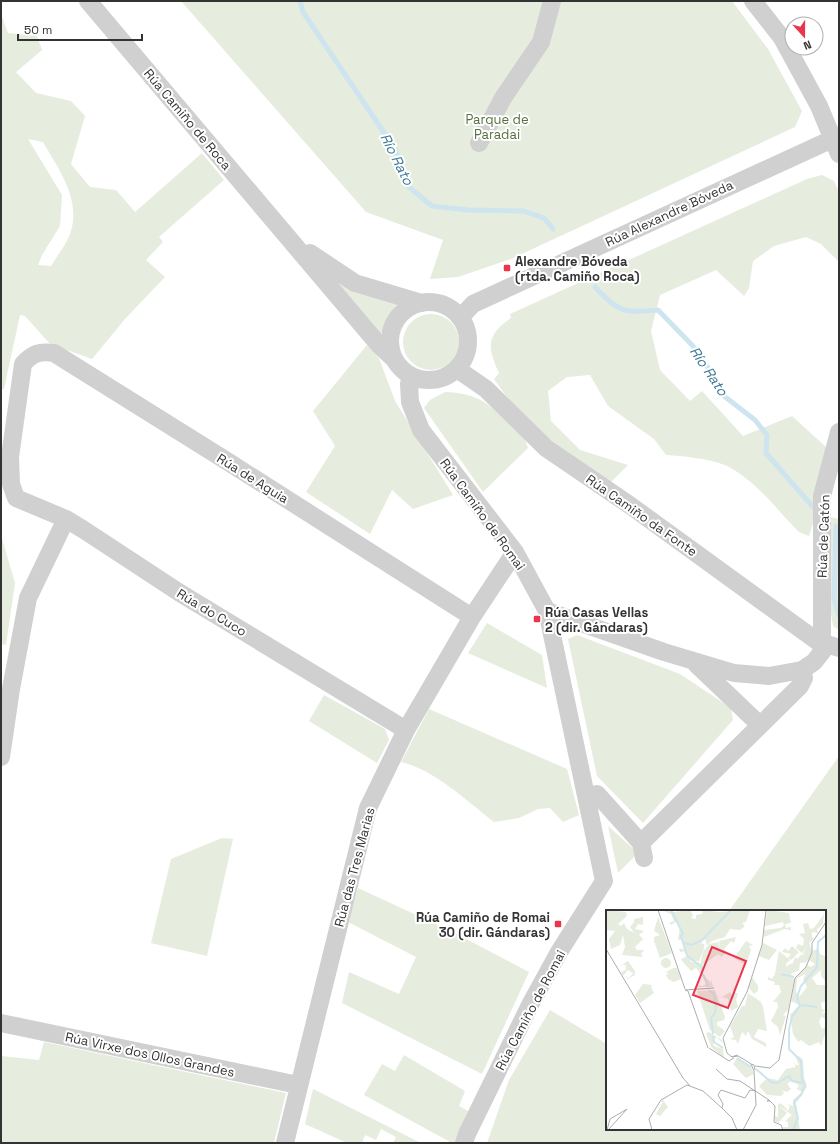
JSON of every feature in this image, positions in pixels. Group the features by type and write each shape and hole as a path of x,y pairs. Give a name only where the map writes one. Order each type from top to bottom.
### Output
{"street":[{"name":"Rúa Camiño de Roca","path":"88,1 379,345 396,360"},
{"path":"479,144 503,98 541,42 552,1"},
{"path":"753,1 782,38 820,106 837,143"},
{"name":"Rúa Alexandre Bóveda","path":"460,318 473,304 837,143"},
{"name":"Rúa Camiño de Roca","path":"289,237 355,283 422,303"},
{"path":"422,303 437,303 446,306 460,318 467,332 468,348 466,355 457,368 450,374 436,379 427,380 412,376 402,369 391,349 391,336 394,325 406,311 422,303"},
{"name":"Rúa de Aguia","path":"5,457 23,364 30,356 40,351 54,353 472,617"},
{"name":"Rúa Camiño da Fonte","path":"457,368 486,389 546,448 830,645"},
{"name":"Rúa Camiño de Romai","path":"412,376 409,384 410,402 420,430 515,552 547,611 586,796 610,884 559,952 532,1003 467,1134 464,1143"},
{"name":"Rúa de Catón","path":"830,645 822,634 822,496 839,432"},
{"name":"Rúa do Cuco","path":"5,457 11,484 16,498 66,519 180,593 406,730"},
{"path":"1,757 11,689 28,598 66,519"},
{"name":"Rúa das Tres Marias","path":"285,1143 298,1085 368,808 406,730 472,617 515,552"},
{"path":"547,611 693,661 734,673 769,676 802,670 814,662 830,645"},
{"path":"693,661 760,725"},
{"path":"586,796 597,794 642,851 760,725 800,686 804,678 802,670"},
{"name":"Rúa Virxe dos Ollos Grandes","path":"1,1023 298,1085"}],"green space":[{"name":"Parque de Paradai","path":"181,1 732,1 768,49 802,111 795,127 511,259 458,277 430,279 443,240 366,212"},
{"path":"1,14 8,33 37,36 42,50 16,72 36,93 71,101 85,116 71,164 90,187 116,190 135,212 202,153 224,180 159,237 163,242 146,260 165,277 125,319 92,359 50,344 25,316 20,315 4,389 1,389","holes":["28,139 43,142 62,174 71,197 73,209 73,221 70,234 51,266 38,265 42,255 60,226 62,195"]},
{"path":"822,175 834,181 839,192 839,262 821,244 806,237 774,246 753,261 749,288 744,296 716,270 660,295 651,331 660,370 690,401 702,391 743,436 792,416 827,448 816,513 809,536 799,532 758,488 749,480 729,467 707,460 666,455 654,439 608,406 590,375 567,377 548,391 551,421 580,450 628,465 610,483 544,435 516,410 494,379 499,373 492,356 491,342 497,330 511,318 510,314 807,179"},
{"path":"331,279 398,303 388,316 380,336"},
{"path":"431,314 442,316 451,322 457,331 459,342 457,353 451,362 442,368 431,370 420,368 411,362 405,353 403,342 405,331 411,322 420,316"},
{"path":"367,345 379,358 395,401 453,495 413,509 392,490 370,534 306,492 335,446 313,411"},
{"path":"445,392 459,393 481,400 498,413 525,439 528,448 483,492 424,408 430,400"},
{"path":"826,516 839,519 839,630 833,626 825,574"},
{"path":"1,535 15,583 6,645 1,644"},
{"path":"487,623 542,655 547,688 468,653"},
{"path":"577,635 680,674 731,708 733,720 643,823 597,776 568,639"},
{"path":"324,695 385,729 389,740 377,763 309,721"},
{"path":"429,709 567,769 579,815 563,822 550,808 538,809 519,818 494,822 438,779 414,766 401,762"},
{"path":"839,756 839,1143 487,1143 509,1080 550,1010 606,1043 606,1130 826,1130 826,910 730,910"},
{"path":"608,826 638,853 618,873"},
{"path":"222,838 233,839 207,956 151,943 171,859"},
{"path":"358,888 451,931 529,972 482,1074 342,1003 349,972 399,994 416,957 348,922"},
{"path":"44,1042 286,1093 274,1143 1,1143 1,1056 39,1060"},
{"path":"404,1055 465,1091 459,1106 468,1111 455,1143 452,1143 364,1095 382,1064 395,1071"},
{"path":"313,1089 421,1143 393,1143 396,1137 381,1129 376,1140 365,1135 362,1143 347,1143 305,1124"}],"waterway":[{"name":"Río Rato","path":"300,1 303,12 395,149 409,187 432,206 468,210 523,211 544,218 553,229"},
{"name":"Río Rato","path":"595,287 610,302 623,309 629,311 658,310 692,345 711,372 724,396 755,420 767,435 766,453 813,507"},
{"name":"Río Rato","path":"836,526 834,600 839,615"}],"place":[{"name":"Alexandre Bóveda (rtda. Camiño Roca)","path":"507,268"},
{"name":"Rúa Casas Vellas 2 (dir. Gándaras)","path":"537,619"},
{"name":"Rúa Camiño de Romai 30 (dir. Gándaras)","path":"558,924"}]}
